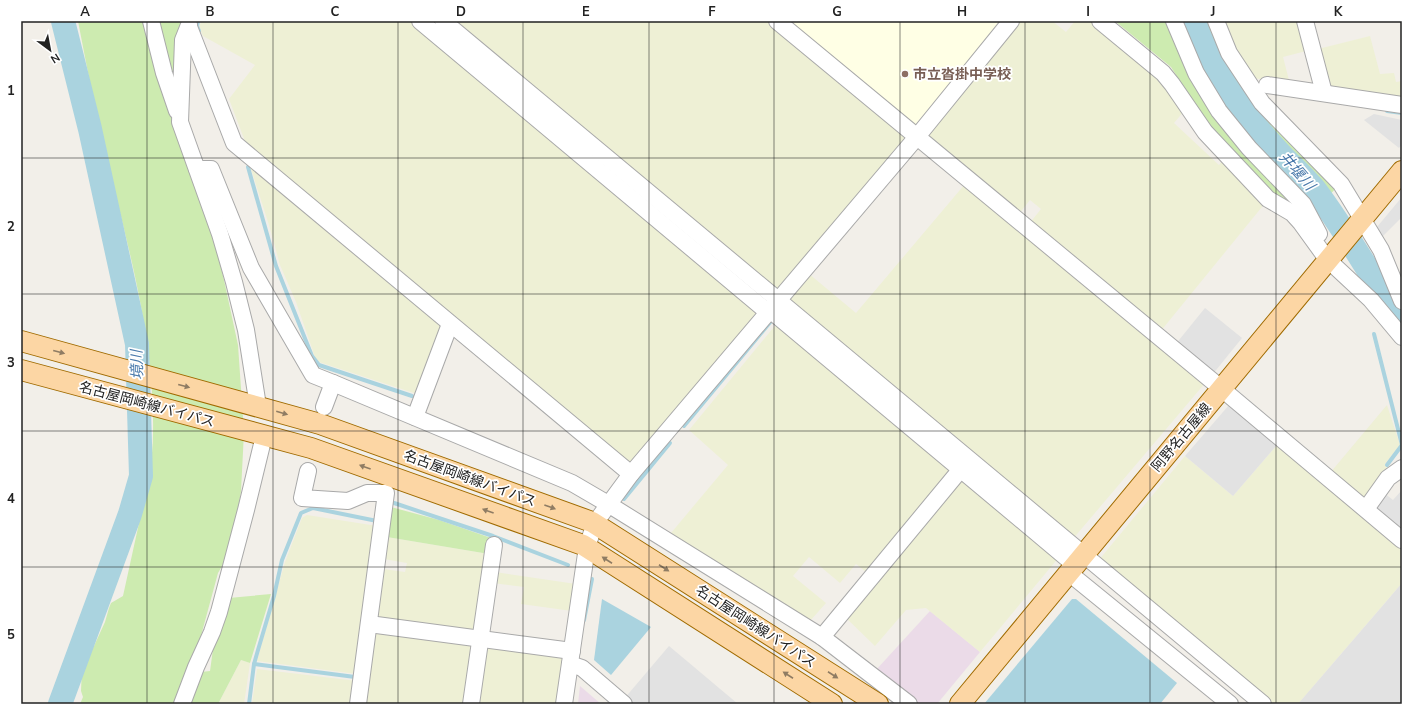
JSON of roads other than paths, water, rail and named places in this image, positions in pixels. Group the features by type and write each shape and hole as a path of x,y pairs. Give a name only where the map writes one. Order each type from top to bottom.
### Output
{"main road":[{"name":"阿野名古屋線","path":"960,704 1222,389 1329,256 1402,171"},
{"name":"名古屋岡崎線バイパス","path":"21,341 320,424 594,523 878,704"},
{"name":"名古屋岡崎線バイパス","path":"21,370 242,431 311,448 586,547 832,704"}],"street":[{"path":"151,21 164,74 220,234 234,282 246,330 251,404"},
{"path":"420,21 763,308 774,306"},
{"path":"443,21 760,284 774,306 961,469 1076,564 1263,704"},
{"path":"777,21 916,138 1222,389 1402,540"},
{"path":"564,704 586,547 594,523 631,474 916,138 1011,21"},
{"path":"1100,21 1163,73 1205,132 1268,199 1292,214 1302,223 1329,256 1371,300 1402,337"},
{"path":"1174,21 1196,73 1219,111 1249,148 1303,204 1329,256"},
{"path":"1216,21 1229,53 1262,103 1341,184 1361,220 1381,250 1402,301"},
{"path":"1305,21 1324,93"},
{"path":"180,122 183,40 189,24"},
{"path":"189,24 234,144 631,474"},
{"path":"1267,85 1402,105"},
{"path":"197,168 211,169 251,268 313,375 572,484 608,504 822,637 909,704"},
{"path":"774,306 1076,564 1230,704"},
{"path":"414,417 450,324"},
{"path":"324,407 333,383"},
{"path":"182,704 217,619 264,436"},
{"path":"1366,509 1388,478 1402,468"},
{"path":"822,637 961,469"},
{"path":"308,471 302,498 348,501 367,493 386,493 358,704"},
{"path":"471,704 494,545"},
{"path":"368,624 480,638 570,663 582,668 624,704"},
{"path":"570,663 585,685 607,704"}],"water":[{"path":"602,599 651,627 611,675 594,660"},
{"path":"1072,599 1076,599 1177,683 1160,704 984,704"}],"waterway":[{"name":"境川","path":"60,704 130,514 141,476 137,344 90,129 63,21"},
{"path":"198,21 197,26 199,31"},
{"name":"井堰川","path":"1194,21 1210,59 1231,94 1269,142 1315,190 1338,222 1402,322"},
{"path":"1240,107 1250,100"},
{"path":"1387,111 1402,113"},
{"path":"248,167 276,266 312,356 319,365 412,396"},
{"path":"684,426 772,320"},
{"path":"1374,334 1402,445"},
{"path":"624,499 670,443"},
{"path":"1387,465 1402,445"},
{"path":"394,503 493,536 568,565"},
{"path":"249,704 254,664 274,596 282,560 301,513 313,508 377,521"},
{"path":"584,620 592,579"},
{"path":"254,664 355,677"}],"place":[{"name":"市立沓掛中学校","path":"905,74"}]}
